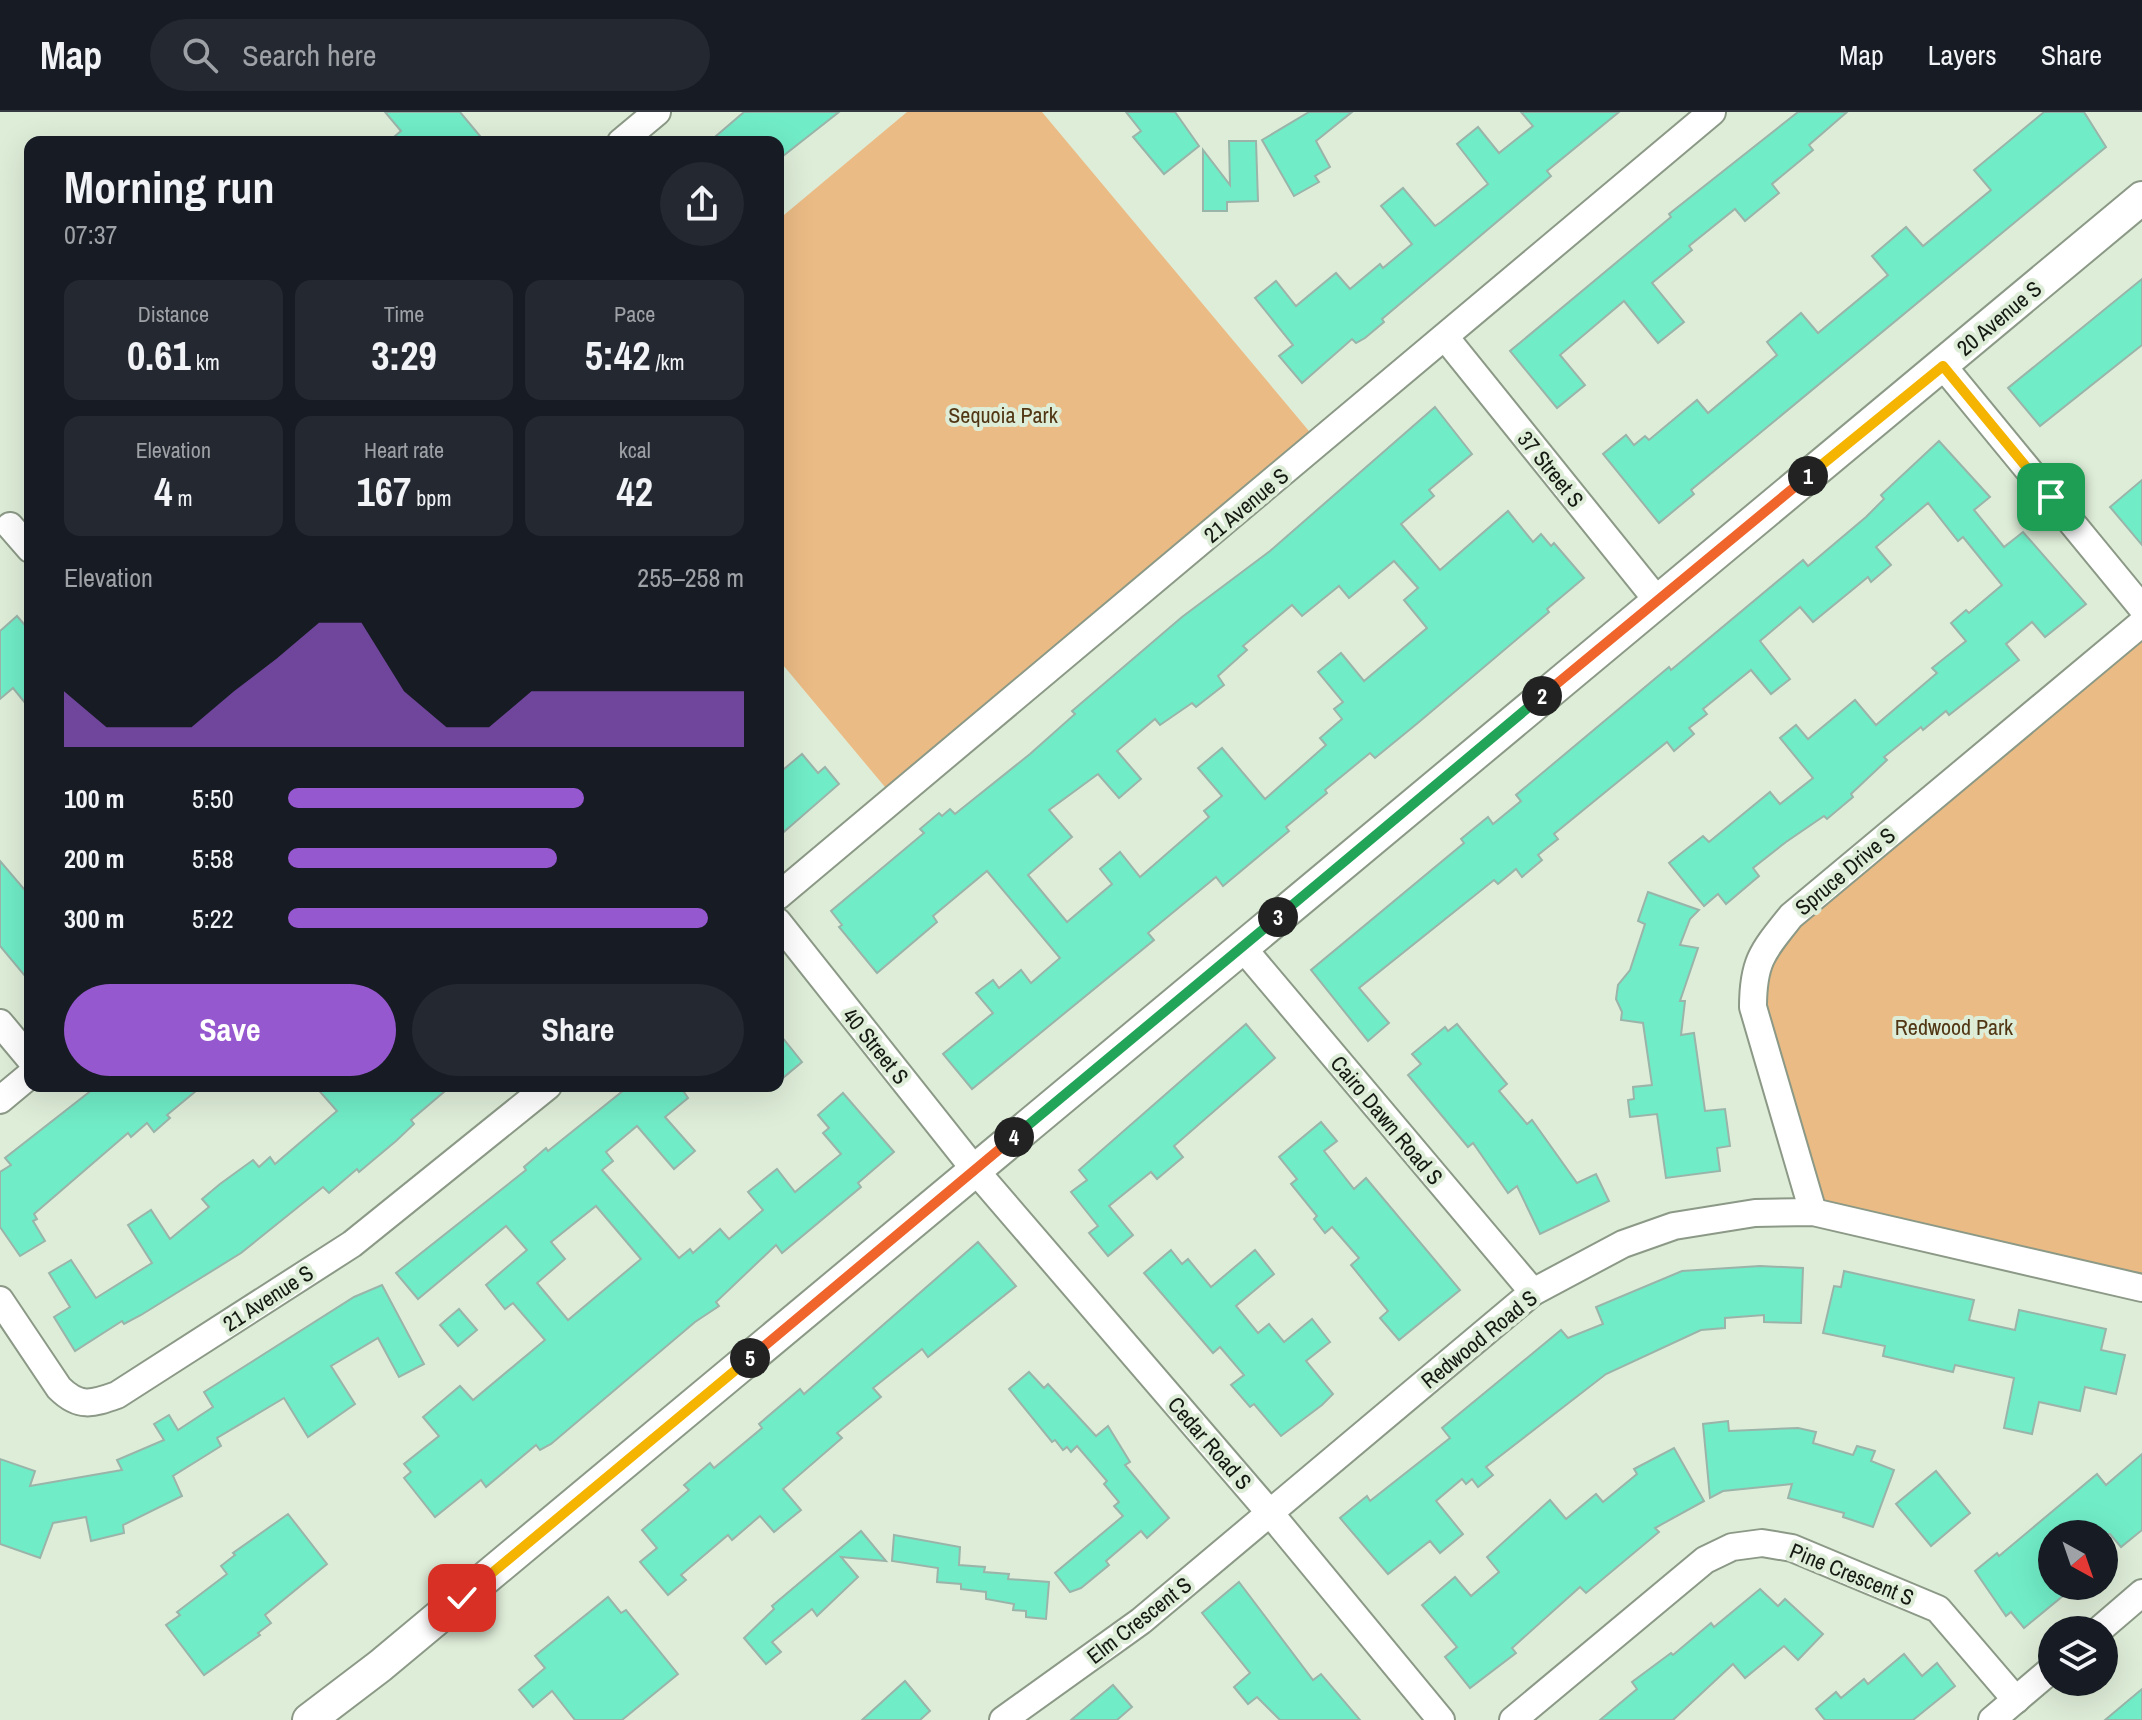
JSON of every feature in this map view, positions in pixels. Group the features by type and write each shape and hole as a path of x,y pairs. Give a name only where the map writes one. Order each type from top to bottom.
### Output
{"street":[{"path":"628,136 657,112"},
{"name":"21 Avenue S","path":"784,891 1445,337 1702,115"},
{"name":"20 Avenue S","path":"309,1720 380,1666 2142,198"},
{"name":"37 Street S","path":"1445,337 1657,600"},
{"path":"1943,366 2142,608"},
{"path":"10,526 24,542"},
{"name":"Spruce Drive S","path":"1813,1212 1753,1007 1753,974 1770,942 1791,916 2142,623"},
{"name":"40 Street S","path":"784,930 975,1170"},
{"name":"Cairo Dawn Road S","path":"1242,947 1533,1292"},
{"path":"0,1023 24,1052"},
{"path":"0,1100 24,1080"},
{"name":"21 Avenue S","path":"0,1300 59,1388 70,1399 88,1406 117,1395 352,1244 541,1092"},
{"name":"Cedar Road S","path":"975,1170 1270,1513 1441,1720"},
{"name":"Redwood Road S","path":"1270,1513 1533,1292 1623,1244 1674,1226 1755,1213 1813,1212 2142,1288"},
{"name":"Elm Crescent S","path":"1003,1720 1141,1621 1270,1513"},
{"name":"Pine Crescent S","path":"1513,1720 1705,1560 1732,1547 1762,1543 1792,1548 1938,1609 2016,1700"},
{"path":"2115,1616 2142,1593"},
{"name":"20 Avenue S","path":"325,1720 380,1666"},
{"path":"1992,1720 2038,1681"}],"green space":[{"name":"Sequoia Park","path":"907,112 1042,112 1319,443 895,799 784,666 784,215"},
{"name":"Redwood Park","path":"2142,623 2142,1288 1813,1212 1759,1035 1770,942"}],"building":[{"path":"385,112 460,112 480,136 395,136 401,131"},
{"path":"744,112 839,112 784,155 784,136 716,136"},
{"path":"1126,112 1175,112 1199,146 1164,174 1133,137 1141,131"},
{"path":"1309,112 1352,112 1316,141 1330,167 1315,176 1319,182 1294,196 1262,140"},
{"path":"1521,112 1619,112 1547,171 1551,176 1382,319 1384,322 1356,343 1352,339 1302,383 1279,356 1293,345 1255,298 1276,281 1296,306 1336,273 1350,289 1380,264 1383,268 1412,244 1381,206 1403,188 1435,226 1441,222 1488,184 1457,144 1478,127 1499,153 1533,126"},
{"path":"1798,112 1847,112 1809,145 1813,150 1772,184 1779,193 1745,221 1735,209 1689,246 1692,250 1652,283 1684,322 1658,343 1624,301 1560,355 1585,385 1557,408 1510,351 1671,217 1669,214"},
{"path":"2044,112 2084,112 2106,147 1691,490 1694,494 1659,523 1603,454 1626,435 1634,445 1645,436 1649,440 1697,400 1708,413 1777,355 1767,342 1801,313 1818,333 1888,275 1872,256 1906,227 1923,246 1991,190 1974,170"},
{"path":"1229,141 1256,141 1258,201 1227,202 1227,211 1203,211 1203,150 1230,185"},
{"path":"2142,279 2142,345 2040,426 2008,388"},
{"path":"1435,407 1472,454 1429,490 1434,496 1401,524 1440,570 1508,511 1533,542 1541,534 1551,546 1554,543 1584,578 1547,609 1549,612 1419,722 1375,758 1370,753 1325,790 1327,793 1286,827 1289,831 1223,886 1216,877 1148,933 1154,940 972,1089 943,1054 993,1013 976,993 993,980 999,988 1021,970 1031,983 1060,958 987,871 933,916 937,922 877,973 839,927 842,925 831,911 924,833 920,829 939,813 942,816 950,809 955,814 1030,754 1075,714 1072,711 1182,617 1270,551","holes":["1394,561 1418,588 1404,600 1427,628 1364,681 1341,653 1318,672 1343,702 1334,709 1342,719 1320,738 1326,745 1265,799 1222,748 1198,768 1222,796 1204,811 1209,817 1140,877 1120,852 1100,869 1112,884 1067,922 1028,875 1072,837 1049,810 1098,774 1119,798 1141,779 1117,751 1155,719 1160,725 1192,703 1196,707 1224,685 1218,676 1247,650 1243,646 1292,605 1302,616 1339,586 1349,598"]},
{"path":"1939,441 1990,497 1974,510 2004,547 2023,532 2086,604 2045,637 2032,622 2006,644 2019,660 1949,715 1946,711 1923,730 1921,727 1884,757 1887,760 1851,794 1853,797 1827,819 1824,816 1753,868 1759,876 1726,904 1718,894 1704,906 1669,863 1703,836 1709,842 1770,792 1780,804 1813,778 1780,738 1796,725 1808,739 1855,700 1876,725 1937,673 1932,668 1966,641 1951,623 1966,610 1969,613 2002,585 1963,537 1958,541 1928,503 1876,547 1891,565 1871,582 1868,577 1813,622 1800,607 1760,641 1790,679 1771,694 1751,670 1703,709 1707,714 1689,728 1694,734 1674,751 1667,742 1554,834 1558,839 1538,855 1542,860 1522,877 1516,869 1498,884 1494,880 1359,988 1389,1023 1368,1041 1311,970 1464,843 1461,839 1488,817 1493,824 1521,801 1516,795 1669,667 1671,670 1803,560 1808,566 1866,517 1884,499 1881,495"},
{"path":"2142,480 2142,545 2110,507"},
{"path":"17,616 24,624 24,702 13,688 0,699 0,631"},
{"path":"802,754 818,773 825,767 839,784 784,832 784,769"},
{"path":"0,861 24,889 24,975 0,946"},
{"path":"1648,892 1699,910 1690,919 1680,945 1698,948 1680,1001 1685,1001 1681,1035 1694,1033 1705,1111 1725,1109 1730,1146 1717,1148 1720,1171 1666,1178 1657,1114 1630,1117 1628,1100 1634,1099 1633,1087 1652,1085 1643,1023 1621,1020 1622,1012 1616,999 1618,985 1630,970 1645,924 1638,921"},
{"path":"1246,1024 1275,1058 1174,1146 1183,1157 1157,1179 1151,1172 1109,1206 1133,1235 1108,1256 1089,1233 1098,1226 1071,1192 1087,1180 1079,1170"},
{"path":"1457,1024 1507,1084 1499,1091 1527,1124 1532,1120 1577,1183 1596,1174 1609,1201 1540,1234 1517,1186 1508,1193 1473,1143 1468,1147 1408,1075 1421,1064 1412,1054 1445,1027 1448,1031"},
{"path":"784,1040 802,1062 784,1077"},
{"path":"89,1092 195,1092 167,1115 170,1118 154,1132 147,1123 131,1137 128,1133 34,1214 37,1219 33,1221 45,1241 20,1256 0,1227 0,1172 11,1165 5,1158"},
{"path":"320,1092 444,1092 411,1120 414,1124 396,1141 359,1172 357,1169 329,1193 323,1187 241,1253 141,1315 124,1324 122,1321 75,1351 54,1317 70,1307 49,1273 71,1260 96,1298 152,1263 128,1225 151,1210 170,1239 209,1207 202,1199 220,1184 253,1160 259,1167 270,1157 275,1164 337,1111"},
{"path":"622,1092 684,1092 688,1098 665,1117 695,1151 674,1169 637,1126 606,1152 613,1161 602,1170 679,1258 690,1249 693,1253 720,1229 729,1239 763,1210 748,1192 777,1169 795,1192 841,1154 823,1133 829,1128 818,1115 843,1093 894,1152 858,1183 861,1187 782,1253 776,1245 716,1302 719,1306 695,1322 551,1444 540,1450 536,1445 486,1487 481,1480 435,1517 404,1478 411,1472 404,1464 439,1436 423,1417 460,1386 473,1400 545,1340 513,1303 505,1309 486,1285 527,1250 506,1226 418,1299 396,1273 526,1170 524,1167 546,1148 548,1151","holes":["596,1206 641,1259 568,1320 537,1283 565,1259 551,1242"]},
{"path":"1321,1122 1337,1141 1324,1151 1354,1189 1366,1178 1460,1290 1399,1340 1380,1318 1388,1311 1351,1265 1359,1258 1332,1227 1325,1233 1314,1219 1317,1216 1291,1184 1297,1179 1279,1157"},
{"path":"978,1242 1016,1286 928,1357 922,1349 873,1388 881,1397 837,1433 842,1438 783,1489 801,1510 774,1532 760,1516 732,1540 728,1535 681,1575 686,1580 668,1595 640,1562 657,1548 642,1530 689,1490 684,1485 710,1463 714,1468 762,1428 759,1424 800,1389 804,1394"},
{"path":"1171,1250 1182,1264 1188,1259 1211,1287 1255,1250 1274,1274 1236,1306 1258,1333 1269,1324 1284,1342 1312,1319 1330,1342 1306,1361 1333,1394 1281,1436 1254,1404 1250,1407 1231,1385 1244,1375 1220,1347 1213,1353 1144,1273"},
{"path":"1760,1266 1803,1268 1801,1323 1764,1322 1764,1315 1725,1318 1725,1328 1701,1330 1606,1374 1486,1467 1493,1475 1478,1487 1472,1479 1466,1484 1462,1479 1436,1501 1463,1534 1440,1553 1430,1541 1388,1574 1340,1518 1367,1496 1370,1501 1450,1438 1442,1428 1561,1330 1568,1338 1603,1324 1596,1307 1682,1271"},
{"path":"1844,1271 1974,1300 1969,1320 2015,1330 2019,1310 2106,1329 2101,1350 2125,1355 2116,1394 2085,1387 2080,1411 2039,1402 2032,1434 2004,1428 2014,1378 1955,1365 1953,1372 1883,1356 1885,1346 1823,1333 1834,1286 1841,1287"},
{"path":"382,1285 424,1364 399,1377 378,1338 331,1366 355,1404 308,1437 284,1398 217,1438 221,1446 173,1476 182,1496 123,1525 124,1533 91,1541 86,1517 53,1523 40,1558 0,1544 0,1459 35,1471 30,1486 122,1470 117,1460 164,1440 154,1424 169,1415 178,1430 213,1407 204,1392 354,1297"},
{"path":"459,1309 477,1330 458,1346 440,1325"},
{"path":"1029,1372 1044,1388 1048,1384 1096,1436 1108,1426 1130,1462 1125,1465 1169,1518 1147,1538 1141,1531 1106,1561 1109,1565 1081,1588 1070,1592 1055,1573 1123,1516 1114,1506 1119,1502 1104,1484 1107,1481 1077,1446 1071,1452 1067,1447 1063,1450 1055,1440 1052,1442 1009,1389"},
{"path":"1728,1421 1729,1431 1798,1428 1816,1432 1813,1443 1853,1455 1857,1446 1875,1451 1871,1461 1894,1470 1873,1527 1843,1517 1844,1513 1788,1498 1792,1484 1723,1491 1710,1498 1703,1424"},
{"path":"1674,1448 1704,1501 1655,1528 1659,1532 1586,1593 1580,1587 1512,1648 1516,1653 1470,1688 1445,1657 1457,1647 1422,1605 1455,1577 1471,1596 1499,1572 1487,1557 1550,1500 1566,1519 1596,1494 1603,1502 1637,1474 1634,1469"},
{"path":"2142,1454 2142,1530 2121,1547 2118,1543 2118,1520 2042,1520 2097,1474 2106,1485"},
{"path":"1936,1471 1970,1513 1931,1546 1896,1504"},
{"path":"288,1514 327,1564 265,1615 271,1623 258,1633 260,1635 204,1675 166,1625 180,1615 177,1612 227,1574 221,1566 235,1555 233,1553"},
{"path":"2038,1523 2038,1600 2058,1600 2024,1628 2011,1612 2006,1616 1975,1571 1997,1553 1999,1556"},
{"path":"861,1531 886,1561 841,1557 858,1577 817,1616 812,1609 772,1642 781,1652 766,1664 744,1638 774,1609 772,1606"},
{"path":"894,1535 960,1547 959,1565 985,1567 984,1572 1009,1574 1008,1579 1049,1582 1046,1619 1026,1617 1026,1611 1013,1610 1014,1604 986,1599 986,1592 961,1589 961,1584 937,1582 938,1568 892,1561"},
{"path":"1239,1582 1313,1680 1321,1674 1360,1720 1280,1720 1257,1697 1248,1704 1234,1687 1250,1673 1202,1613"},
{"path":"1760,1589 1778,1606 1785,1599 1823,1634 1798,1660 1784,1646 1745,1678 1733,1664 1673,1720 1600,1720 1637,1689 1632,1682 1671,1653 1673,1655 1711,1623 1714,1627"},
{"path":"608,1597 621,1613 626,1610 678,1674 622,1720 575,1720 552,1691 533,1707 519,1690 545,1668 535,1656"},
{"path":"1904,1654 1922,1676 1937,1663 1955,1686 1913,1720 1825,1720 1816,1709 1836,1692 1841,1698 1864,1679 1868,1684"},
{"path":"905,1681 930,1711 920,1720 862,1720"},
{"path":"1113,1685 1132,1707 1117,1720 1071,1720"},
{"path":"2142,1689 2142,1720 2105,1720"}],"route":[{"path":"462,1598 1657,600 1943,366 2051,497"}]}
